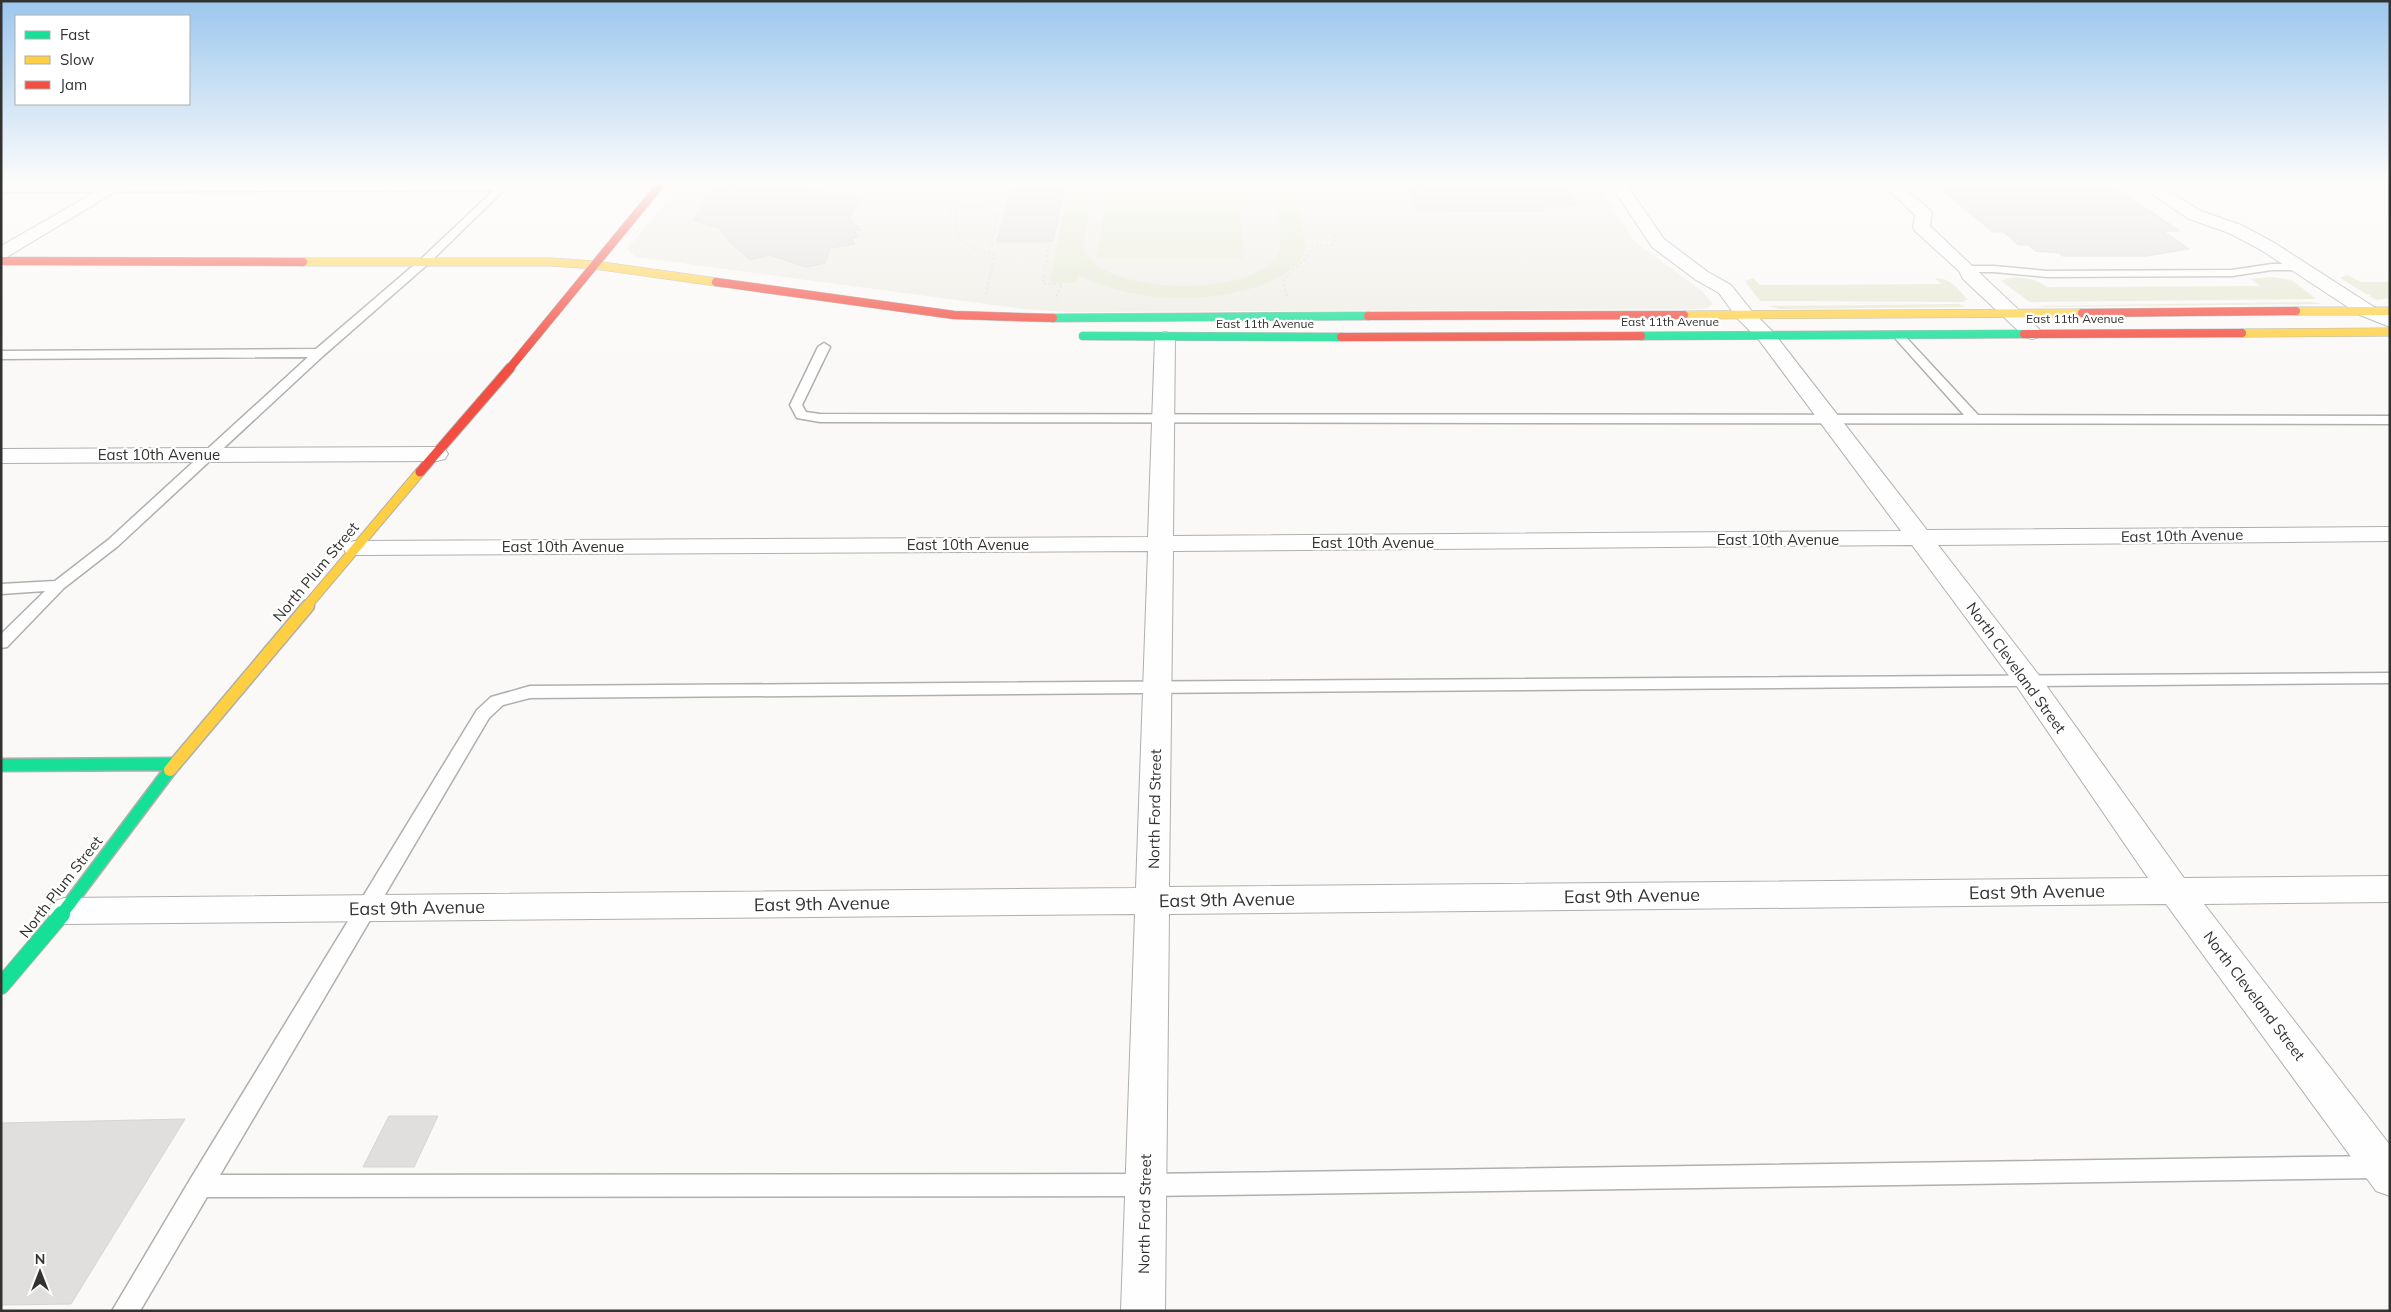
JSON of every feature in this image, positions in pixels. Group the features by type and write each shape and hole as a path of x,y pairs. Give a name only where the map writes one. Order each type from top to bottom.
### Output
{"street":[{"path":"1,253 14,245"},
{"name":"North Plum Street","path":"1,986 64,910 175,764 355,548 534,340 611,245"},
{"name":"North Cleveland Street","path":"1661,245 1702,276 1725,289 1744,314 1766,336 2028,681 2174,890 2387,1170"},
{"path":"1941,245 1967,269 1969,275 2032,333"},
{"path":"2262,245 2367,311 2390,321"},
{"name":"East 11th Avenue","path":"1,261 551,262 595,265 954,315 1064,318 2390,311"},
{"name":"East 11th Avenue","path":"954,315 987,329"},
{"name":"East 11th Avenue","path":"1070,336 1165,338 2390,332"},
{"name":"North Ford Street","path":"1143,1311 1162,544 1165,338"},
{"name":"East 10th Avenue","path":"1,456 436,454"},
{"name":"East 10th Avenue","path":"355,548 1920,539 2390,534"},
{"path":"1,765 175,764"},
{"name":"East 9th Avenue","path":"64,910 2390,889"}],"lane":[{"path":"1,643 29,617 58,585 113,543 319,353 441,245"},
{"path":"1967,269 1994,268 2047,274 2202,273 2298,267"},
{"path":"1898,335 1974,418"},
{"path":"824,347 796,405 801,415 820,418 1164,420 1974,418 2390,420"},
{"path":"1,355 319,353"},
{"path":"1,589 58,585"},
{"path":"124,1311 483,714 498,700 530,692 2390,678"},
{"path":"199,1186 1146,1185 2387,1170"}],"path":[{"path":"1049,245 1043,284 1062,284 1052,304"},
{"path":"1293,299 1286,295 1282,280 1307,257 1314,246 1333,245"}],"shaded area":[{"path":"630,245 1639,245 1702,291 1713,304 1701,309 1067,312 1024,309 636,257 627,249"}],"green space":[{"path":"1057,245 1083,245 1083,248 1096,264 1119,276 1149,283 1182,286 1215,284 1245,277 1267,266 1279,251 1280,245 1305,245 1298,263 1281,276 1259,286 1234,293 1207,297 1180,298 1126,292 1101,285 1078,275 1076,283 1050,282"},
{"path":"1099,245 1243,245 1244,258 1097,258"},
{"path":"2347,275 2361,282 2390,282 2390,298 2377,300 2369,296 2372,295 2366,294 2340,278"},
{"path":"2019,277 2037,281 2047,287 2260,286 2251,279 2272,277 2292,280 2316,299 2030,302 2001,281"},
{"path":"1753,278 1760,285 1941,284 1935,278 1940,278 1954,285 1968,300 1964,300 1966,302 1760,301 1745,281"},
{"path":"2312,302 2322,304 2036,306"},
{"path":"1959,304 1966,307 1780,309 1768,306"}],"building":[{"path":"733,245 847,245 830,248 825,263 807,267 769,255 750,260"},
{"path":"2028,245 2184,245 2189,249 2147,256 2062,256 2059,253 2035,251"},
{"path":"389,1116 438,1116 414,1167 363,1167"},
{"path":"185,1119 71,1304 1,1305 1,1123"}],"traffic: fast":[{"path":"1053,318 1368,316"},
{"path":"1641,336 2024,334"},
{"path":"1083,336 1341,337"},
{"path":"1,765 175,764"},
{"path":"1,986 64,911 170,770"}],"traffic: slow":[{"path":"303,262 551,262 595,265 716,282"},
{"path":"2296,311 2390,311"},
{"path":"1684,315 2082,313"},
{"path":"2242,333 2390,332"},
{"path":"170,770 420,472"}],"traffic: jam":[{"path":"420,472 534,340 611,245"},
{"path":"1,261 303,262"},
{"path":"716,282 954,315 1053,318"},
{"path":"2082,313 2296,311"},
{"path":"1368,316 1684,315"},
{"path":"2024,334 2242,333"},
{"path":"1341,337 1641,336"}]}
